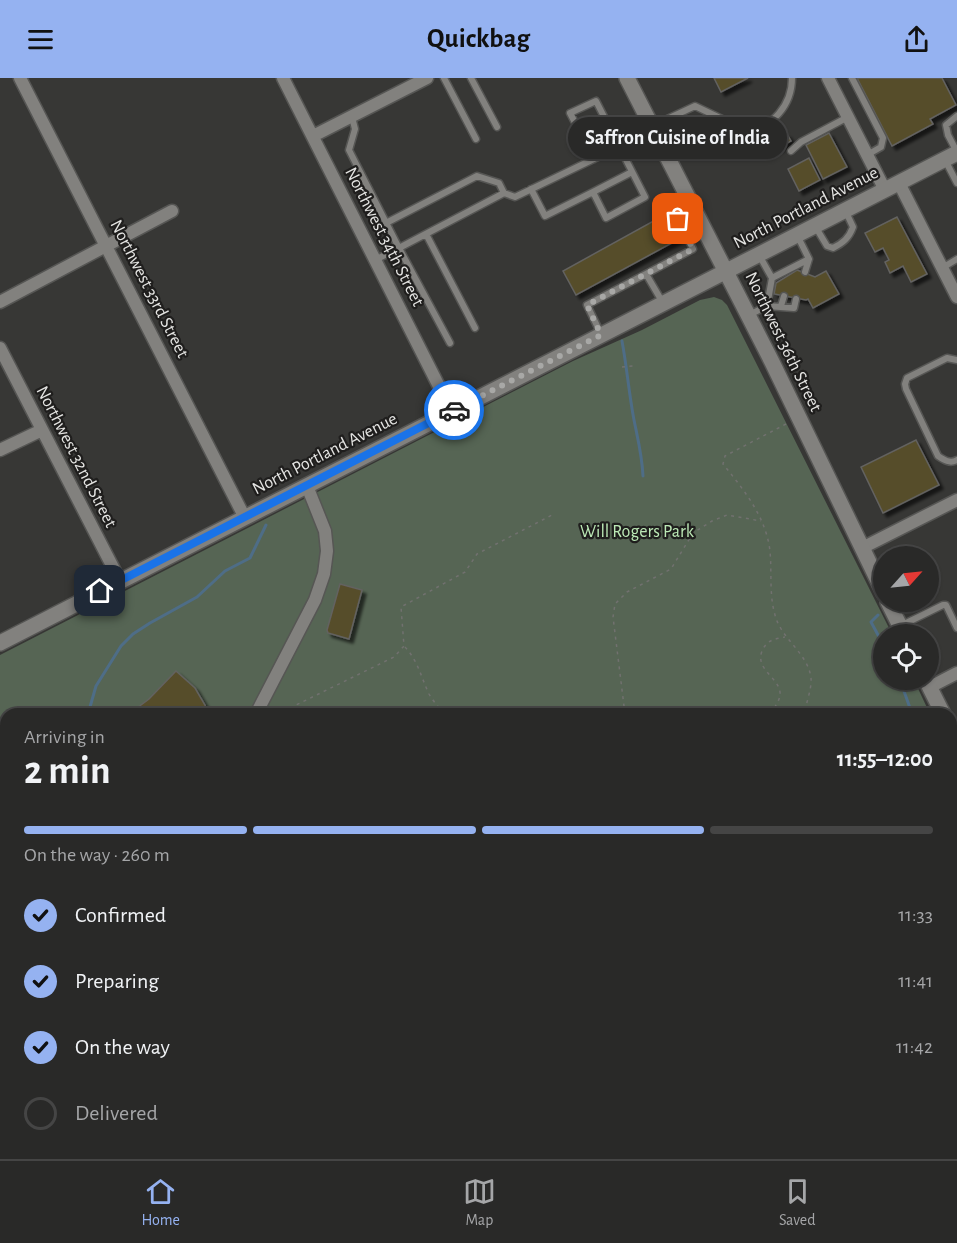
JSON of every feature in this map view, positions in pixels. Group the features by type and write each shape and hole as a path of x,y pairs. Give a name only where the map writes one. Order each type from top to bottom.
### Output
{"main road":[{"name":"Northwest 36th Street","path":"627,78 749,316 873,570"},
{"name":"North Portland Avenue","path":"0,643 953,155"},
{"path":"931,690 940,708"}],"street":[{"name":"Northwest 33rd Street","path":"20,78 245,518"},
{"name":"Northwest 34th Street","path":"283,78 452,411"},
{"path":"828,78 867,155 892,187 942,268 957,297"},
{"path":"313,136 419,80"},
{"path":"0,302 172,211"},
{"name":"Northwest 32nd Street","path":"0,348 120,581"},
{"path":"0,450 42,430"},
{"path":"259,708 315,600 324,574 327,551 325,531 307,486"},
{"path":"862,548 957,500"},
{"path":"939,679 957,673"}],"lane":[{"path":"444,78 476,139"},
{"path":"471,78 496,127"},
{"path":"386,223 477,176 498,183 504,193 515,197 654,130 665,120 695,106 745,130 754,130 781,112 789,101 792,78"},
{"path":"852,78 883,138 881,147 867,155"},
{"path":"593,192 606,218 645,198 596,101 570,113 594,159"},
{"path":"957,116 946,124 957,183"},
{"path":"352,117 355,129 349,150 450,343"},
{"path":"790,151 801,142 848,117"},
{"path":"531,189 544,216 632,172"},
{"path":"375,260 504,193"},
{"path":"601,335 587,305 693,249 678,219 694,210"},
{"path":"815,225 827,246 834,248 844,243 851,234 853,227 845,210"},
{"path":"426,234 475,328"},
{"path":"797,234 809,259 805,272"},
{"path":"759,254 772,278 767,306"},
{"path":"772,278 792,270 809,259"},
{"path":"942,268 957,259"},
{"path":"646,274 663,303"},
{"path":"781,306 784,296"},
{"path":"749,316 767,306 794,308 796,299"},
{"path":"957,360 946,358 907,378 905,384 938,456 946,461 957,460"},
{"path":"912,624 946,605 957,628"}],"path":[{"path":"622,367 633,366"},
{"path":"798,417 725,456 723,464 750,498 761,521 770,551 771,595 775,615 780,630 803,659 811,679 805,708"},
{"path":"438,708 431,698 412,654 404,646 401,607 465,572 477,554 552,515"},
{"path":"624,708 613,617 615,604 627,592 670,569 693,533 712,521 727,515 761,521"},
{"path":"774,708 780,697 780,688 765,671 760,655 765,644 771,639 786,637"},
{"path":"290,708 394,657 404,646"}],"green space":[{"name":"Will Rogers Park","path":"714,297 727,305 873,596 873,612 881,612 887,624 873,624 873,690 919,690 927,708 0,708 0,655 573,361 642,330 700,300"}],"building":[{"path":"714,78 748,78 721,92"},
{"path":"857,78 942,78 956,105 930,119 933,124 892,146"},
{"path":"829,133 847,167 823,179 806,145"},
{"path":"787,134 791,141 772,151 768,144"},
{"path":"809,158 820,180 799,191 788,169"},
{"path":"668,213 681,238 576,295 563,271"},
{"path":"897,217 927,274 911,282 903,266 890,273 885,262 889,260 883,248 875,252 865,233"},
{"path":"797,270 815,277 826,271 839,294 813,308 808,299 774,294 776,283"},
{"path":"916,440 939,485 883,513 861,467"},
{"path":"340,584 362,590 349,639 328,633 327,630"},
{"path":"176,671 195,688 206,708 137,708"}],"waterway":[{"path":"622,341 643,476"},
{"path":"90,708 96,686 121,646 133,634 150,623 197,597 225,571 250,558 266,525"},
{"path":"873,626 871,622 878,615"},
{"path":"904,690 910,708"}],"way so far":[{"path":"454,410 601,335 587,305 693,249 678,219"}],"place":[{"name":"Saffron Cuisine of India","path":"678,219"}],"route":[{"path":"100,591 454,410"}]}
